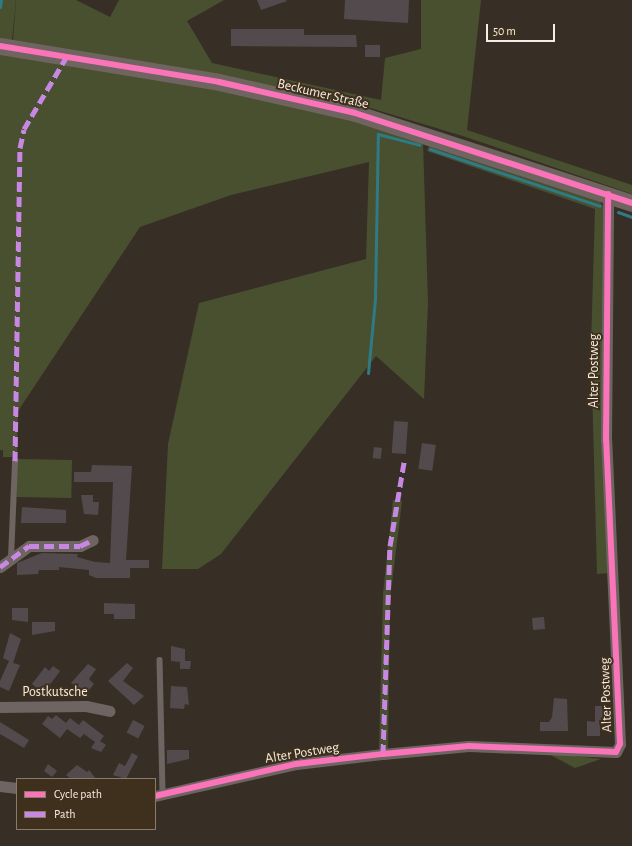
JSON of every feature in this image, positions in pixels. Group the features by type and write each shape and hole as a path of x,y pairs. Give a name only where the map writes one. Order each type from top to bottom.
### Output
{"main road":[{"name":"Beckumer Straße","path":"0,46 219,82 355,113 632,203"}],"street":[{"name":"Alter Postweg","path":"159,796 296,764 383,754 469,746 616,752 620,744 606,440 608,194"},
{"path":"0,567 29,546 80,546 93,540"},
{"name":"Postkutsche","path":"0,707 86,706 109,711"},
{"path":"0,786 16,788"}],"lane":[{"path":"11,558 15,461"},
{"name":"Alter Postweg","path":"159,796 160,660"}],"green space":[{"path":"0,0 16,0 12,40 0,38"},
{"path":"16,0 76,0 110,17 119,0 224,0 187,21 212,63 381,100 385,58 421,49 421,0 481,0 467,130 632,185 632,194 466,137 357,104 215,74 13,40"},
{"path":"0,54 218,89 354,119 423,141 428,303 424,399 376,356 221,554 198,569 162,569 168,444 199,303 366,259 369,162 231,195 140,227 18,411 17,457 3,457 3,450 0,450"},
{"path":"429,146 598,199 603,206 611,573 597,574 591,347 595,209 427,151"},
{"path":"17,459 72,460 71,498 16,497"},
{"path":"393,500 402,501 390,599 388,750 379,750 383,594"},
{"path":"547,753 601,759 575,768"}],"building":[{"path":"257,0 286,0 287,1 261,10"},
{"path":"345,0 409,0 408,23 344,19"},
{"path":"231,29 304,29 304,35 356,35 357,47 231,46"},
{"path":"365,45 380,45 380,57 365,57"},
{"path":"394,421 408,422 406,454 392,453"},
{"path":"422,443 436,445 432,471 418,469"},
{"path":"374,447 382,448 381,459 373,458"},
{"path":"92,465 132,466 126,560 149,560 149,568 130,568 130,578 96,578 89,575 89,570 59,567 59,570 39,570 38,574 17,575 17,563 42,553 78,554 77,557 95,562 110,563 113,482 74,482 74,472 91,472"},
{"path":"81,495 93,495 93,502 99,502 98,515 84,514"},
{"path":"22,507 66,510 66,523 21,523"},
{"path":"104,603 135,604 135,619 114,619 114,614 104,614"},
{"path":"12,608 28,608 28,622 12,620"},
{"path":"544,617 545,629 533,630 532,618"},
{"path":"32,622 55,622 55,631 32,635"},
{"path":"10,633 21,639 13,663 20,665 9,691 0,687 0,681 9,661 3,658"},
{"path":"171,646 185,649 185,661 191,661 190,669 180,669 180,662 171,661"},
{"path":"127,663 133,668 123,681 144,696 134,705 108,681"},
{"path":"88,664 96,669 89,679 94,684 86,694 71,683"},
{"path":"53,666 60,671 49,686 53,688 47,696 32,684 45,667 49,671"},
{"path":"171,686 187,687 189,705 185,704 184,709 170,708"},
{"path":"554,698 567,699 568,731 540,731 540,722 549,722 552,717"},
{"path":"595,706 604,706 604,722 600,722 600,736 587,736 587,721 595,722"},
{"path":"56,715 66,723 70,718 79,725 83,720 104,736 100,741 106,745 101,752 91,748 95,742 84,734 80,738 67,729 60,738 42,724 48,716 52,719"},
{"path":"133,720 145,726 138,738 127,732"},
{"path":"0,722 29,740 24,748 0,734"},
{"path":"167,750 189,750 189,759 167,764"},
{"path":"132,753 138,756 127,778 113,775 119,763 125,766"},
{"path":"48,764 57,771 52,777 44,771"},
{"path":"77,765 87,772 89,770 95,778 70,778 66,775"}],"waterway":[{"path":"0,7 1,0"},
{"path":"368,373 375,299 378,134 420,145"},
{"path":"430,149 600,206"},
{"path":"618,212 632,217"}],"marked path":[{"path":"15,461 20,148 24,129 67,56"},
{"path":"383,754 390,546 404,462"},
{"path":"0,567 29,546 80,546 93,540"}],"cycle path":[{"path":"0,46 219,82 355,113 632,203"},
{"path":"156,796 296,764 383,754 469,746 616,752 620,744 606,440 608,194"}]}
